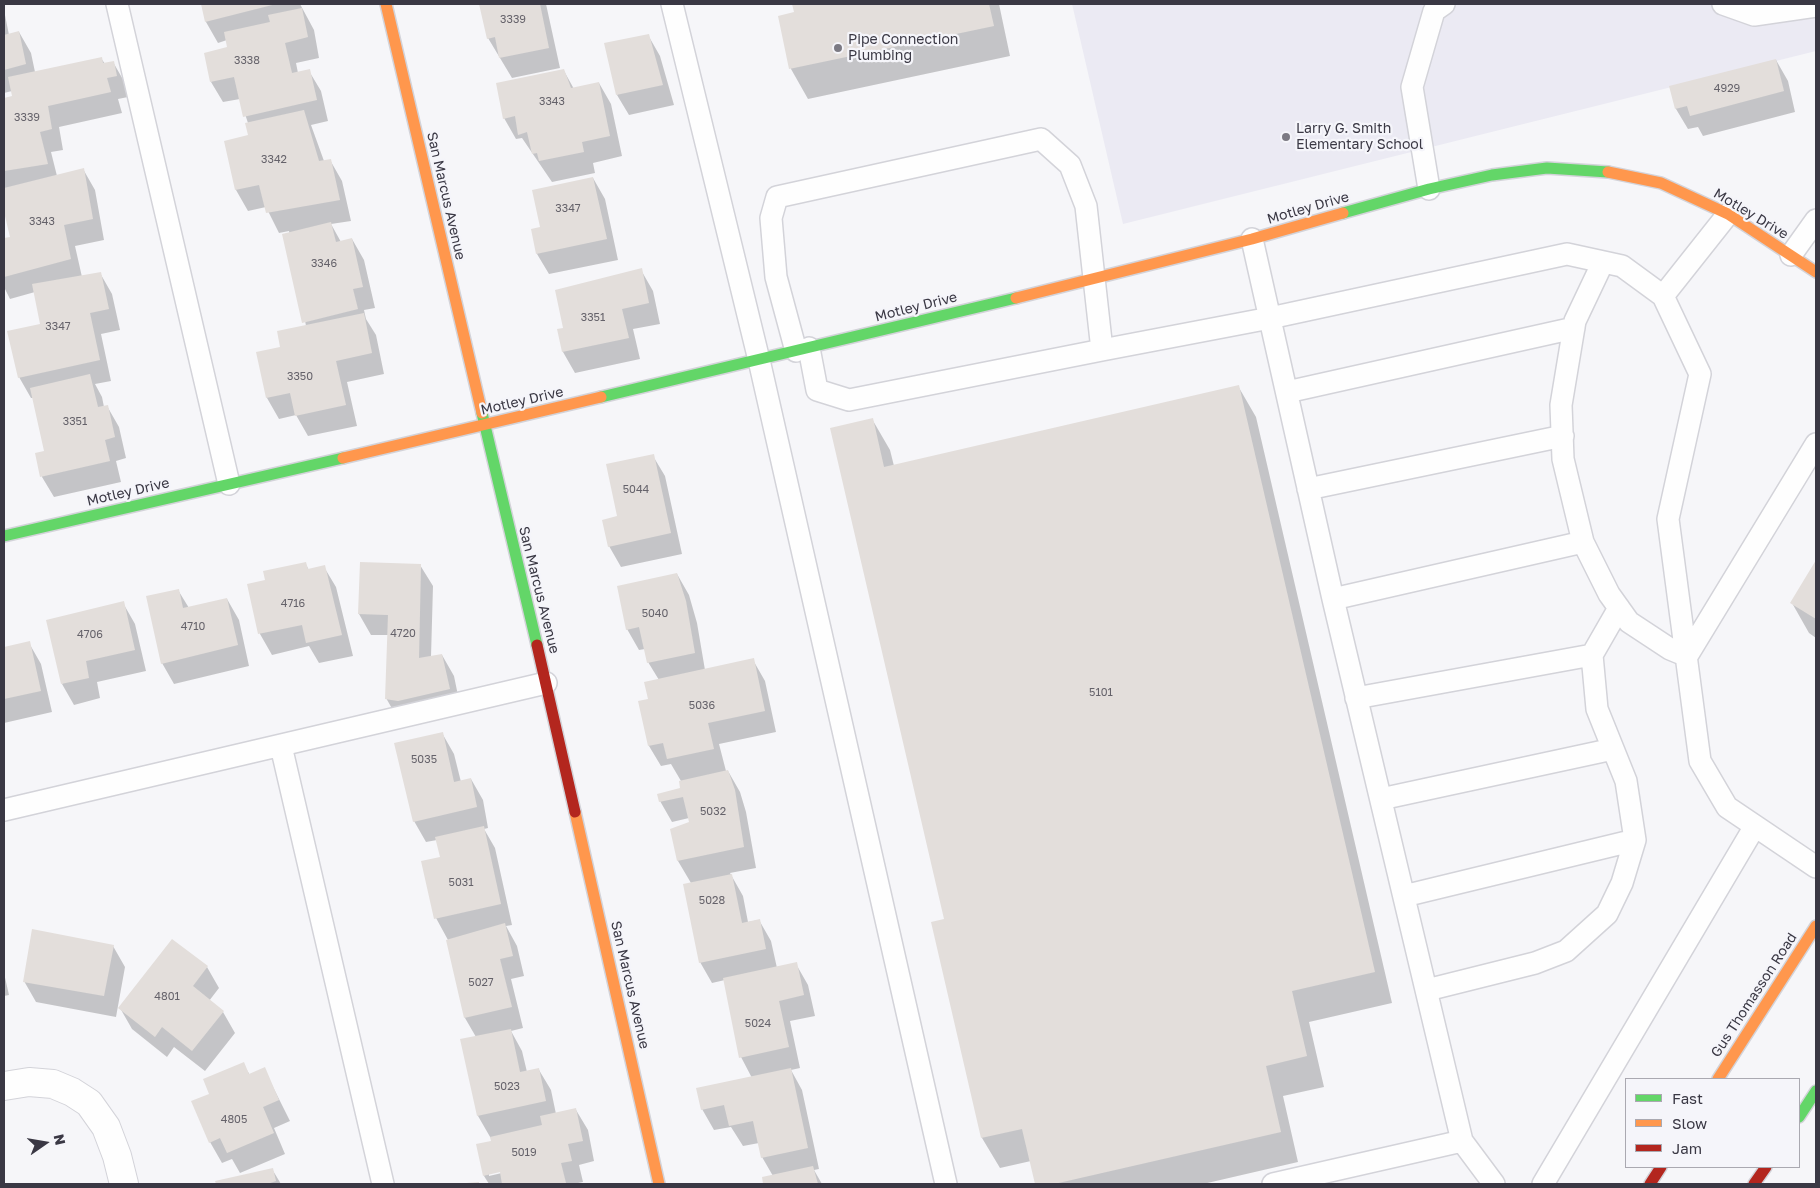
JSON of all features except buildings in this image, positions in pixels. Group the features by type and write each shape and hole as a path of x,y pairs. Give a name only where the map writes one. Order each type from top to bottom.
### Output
{"street":[{"name":"San Marcus Avenue","path":"386,4 546,683 659,1184"},
{"name":"Motley Drive","path":"4,536 802,350 1252,239 1429,189 1492,175 1548,168 1605,170 1661,183 1728,214 1816,272"},
{"name":"Gus Thomasson Road","path":"1719,1078 1816,926"},
{"path":"4,1086 29,1082 53,1084 72,1092 89,1103 106,1127 117,1156 124,1184"},
{"path":"1800,1115 1816,1091"},
{"path":"1650,1184 1660,1168"},
{"path":"1754,1184 1765,1168"}],"lane":[{"path":"117,4 229,484"},
{"path":"672,4 759,360 946,1184"},
{"path":"1429,189 1412,87 1434,11 1444,4"},
{"path":"1723,4 1754,15 1816,6"},
{"path":"1102,350 1086,206 1070,165 1040,138 776,197 771,218 776,277 802,350 817,390 849,400 1270,318 1567,254 1622,266 1663,296 1700,374 1668,519 1700,761 1727,807 1816,867"},
{"path":"1663,296 1728,214"},
{"path":"1791,256 1816,220"},
{"path":"1252,239 1356,698 1462,1141 1494,1184"},
{"path":"1602,262 1575,321 1561,405 1563,459 1583,542 1608,594 1629,622 1670,649 1687,656"},
{"path":"1287,392 1574,328"},
{"path":"1308,489 1563,436"},
{"path":"1687,656 1816,444"},
{"path":"1333,599 1583,542"},
{"path":"1427,990 1535,963 1566,952 1607,914 1622,883 1635,840 1626,781 1596,709 1592,655 1619,608"},
{"path":"1356,698 1592,655"},
{"path":"4,810 546,683"},
{"path":"282,746 383,1184"},
{"path":"1381,799 1613,749"},
{"path":"1543,1184 1755,826"},
{"path":"1404,896 1635,840"},
{"path":"1273,1184 1462,1141"}],"shaded area":[{"name":"Larry G. Smith Elementary School","path":"1072,4 1816,4 1816,51 1123,224"}],"traffic: fast":[{"path":"1343,213 1429,189 1492,175 1547,168 1608,172"},
{"path":"601,397 1016,298"},
{"path":"482,413 537,645"},
{"path":"4,536 343,458"},
{"path":"1800,1115 1816,1091"}],"traffic: slow":[{"path":"386,4 482,413"},
{"path":"1608,172 1661,183 1728,214 1816,272"},
{"path":"1016,298 1252,239 1343,213"},
{"path":"343,458 601,397"},
{"path":"575,812 659,1184"},
{"path":"1719,1078 1816,926"}],"traffic: jam":[{"path":"537,645 575,812"},
{"path":"1650,1184 1660,1168"},
{"path":"1754,1184 1765,1168"}],"place":[{"name":"Pipe Connection Plumbing","path":"838,48"},
{"name":"Larry G. Smith Elementary School","path":"1286,137"}]}
